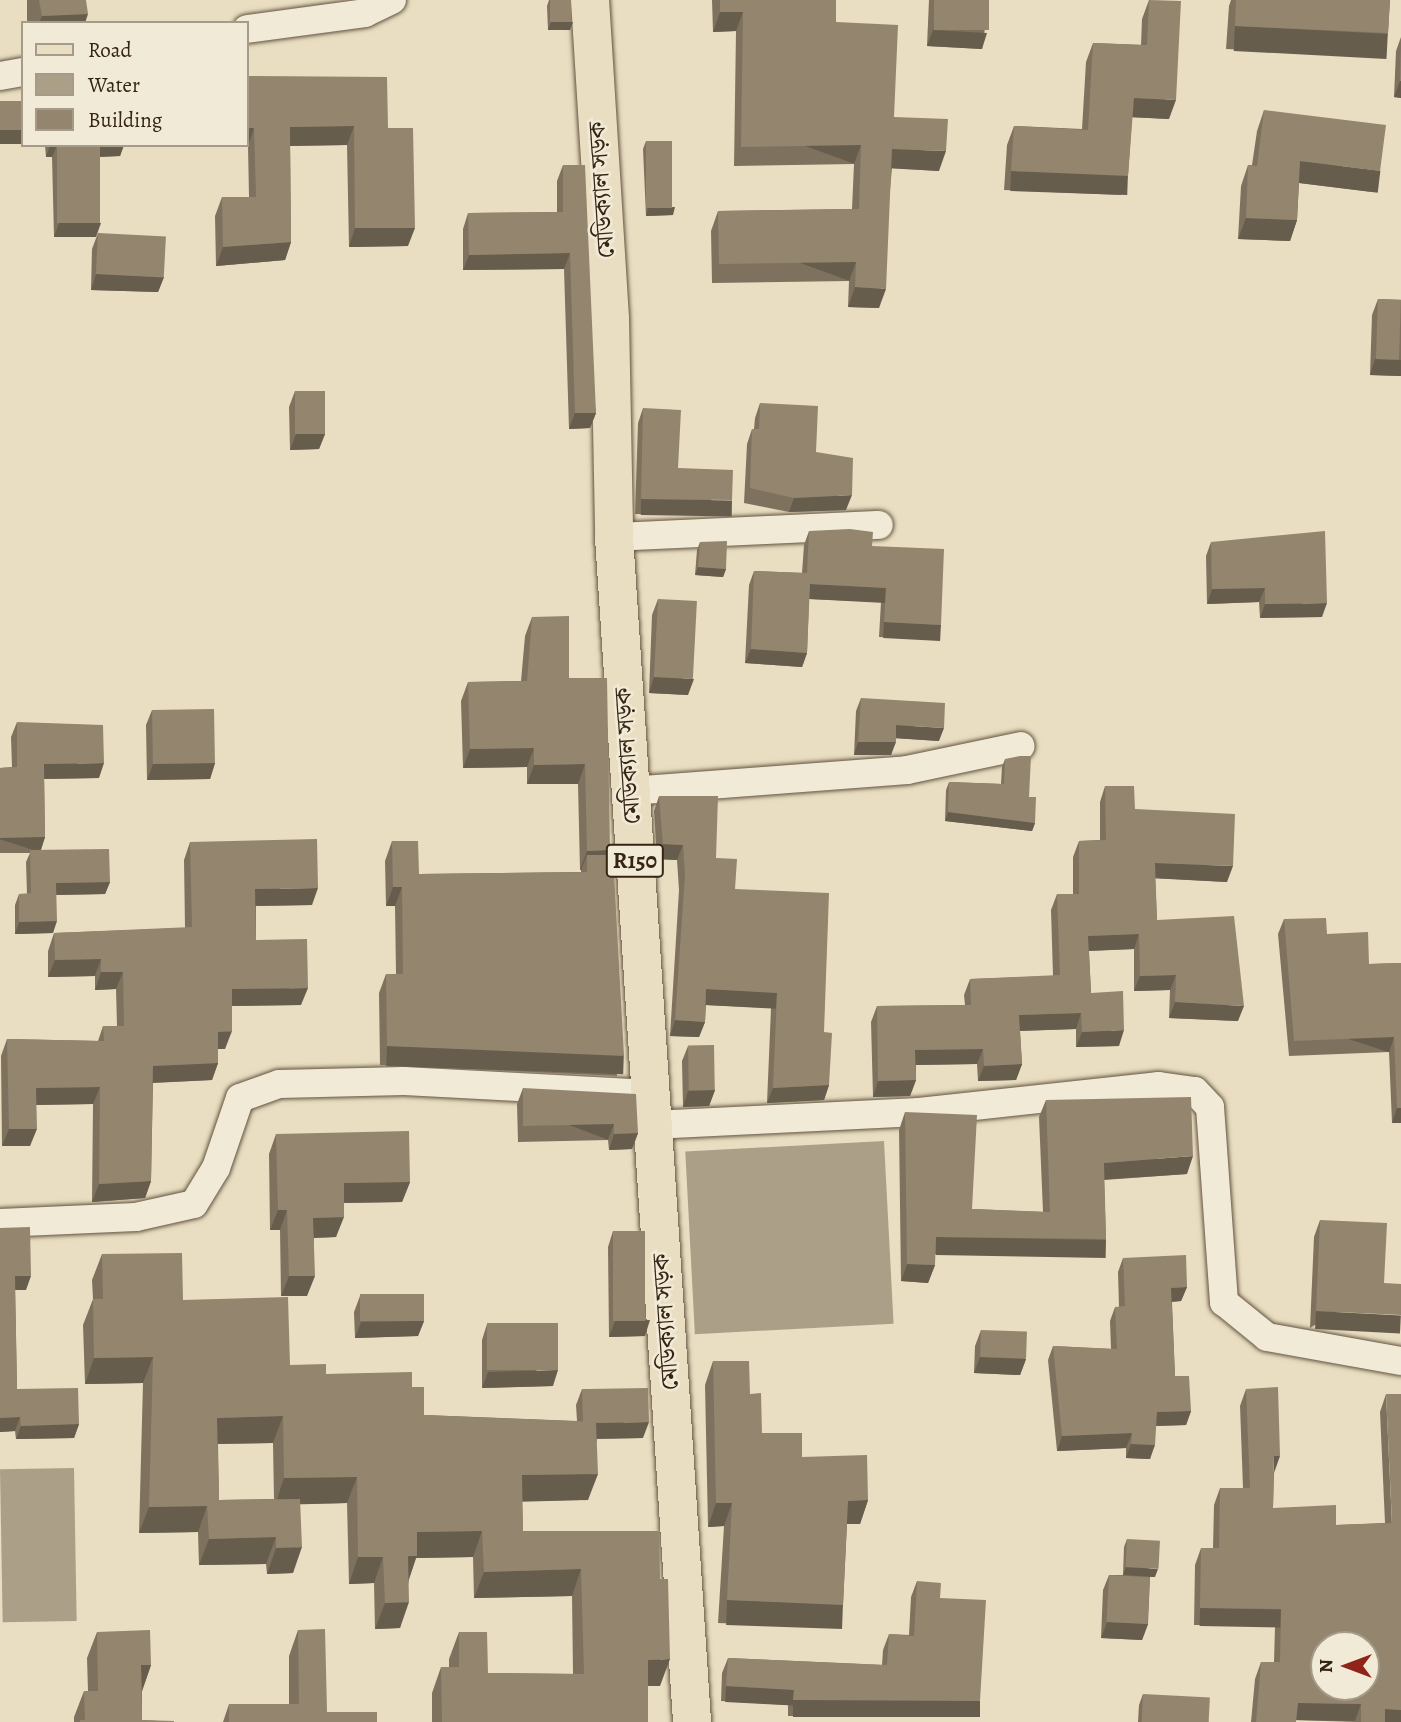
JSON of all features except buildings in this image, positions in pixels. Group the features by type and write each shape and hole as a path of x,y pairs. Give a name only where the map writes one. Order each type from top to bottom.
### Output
{"main road":[{"name":"মেডিক্যাল সড়ক","path":"590,0 610,319 614,537 692,1722"}],"street":[{"path":"248,29 365,13 392,0"},
{"path":"0,76 21,72"},
{"path":"614,537 879,525"},
{"path":"630,791 907,770 1021,746"},
{"path":"0,1223 136,1217 194,1204 216,1168 240,1098 279,1084 404,1081 652,1109 919,1112 1159,1086 1195,1091 1210,1107 1224,1302 1267,1337 1401,1361"},
{"path":"692,1722 706,1722"}],"water":[{"path":"884,1141 894,1324 695,1334 685,1151"},
{"path":"74,1468 77,1621 3,1622 0,1469"}]}
